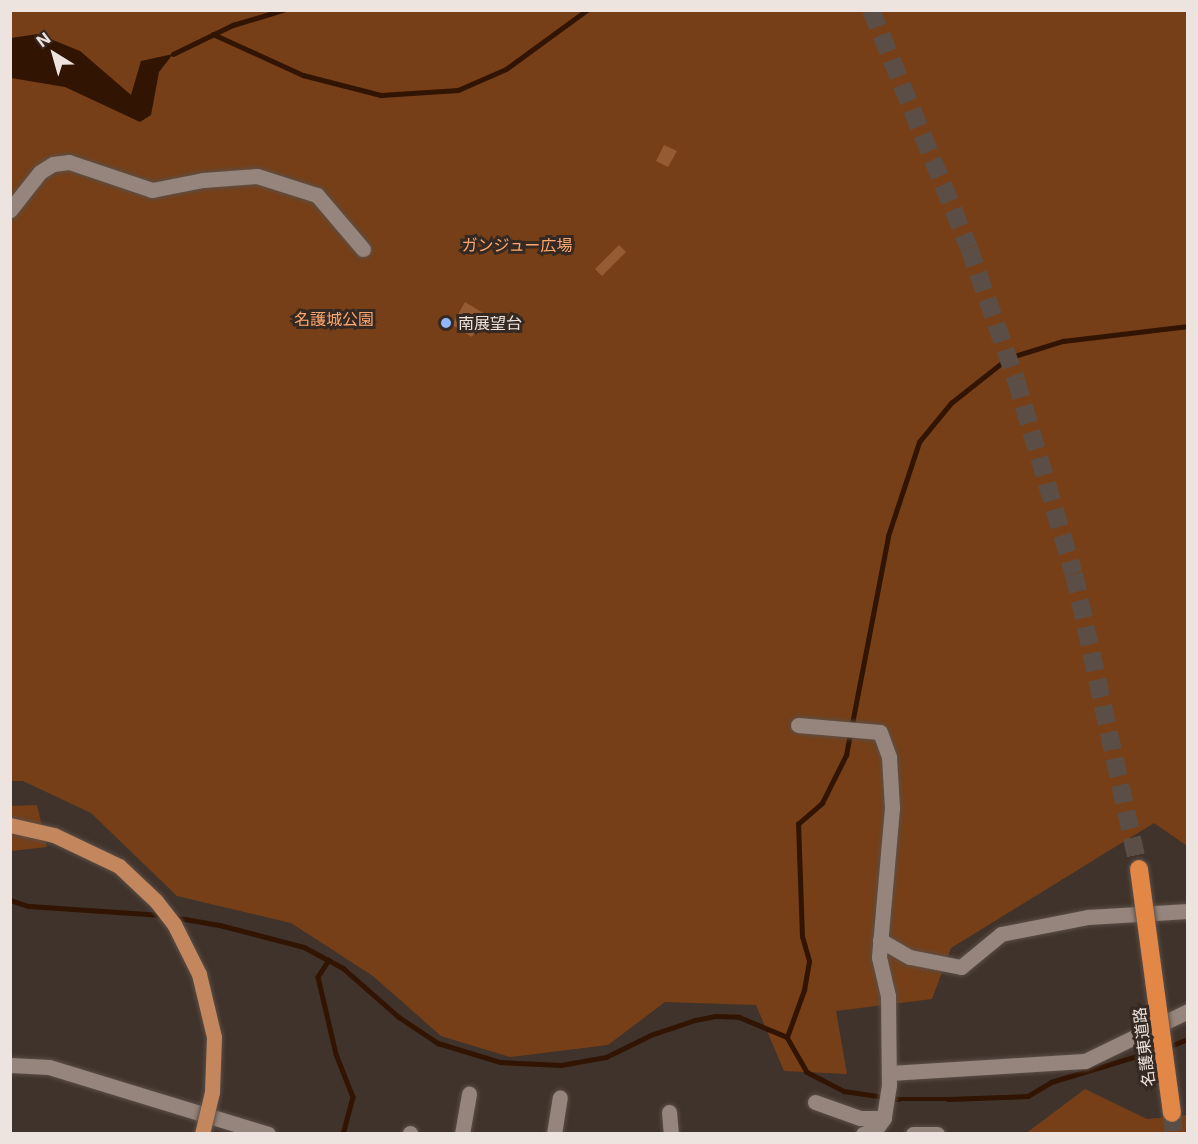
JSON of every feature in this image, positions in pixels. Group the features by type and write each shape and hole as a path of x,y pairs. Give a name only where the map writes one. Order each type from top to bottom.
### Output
{"highway":[{"name":"名護東道路","path":"1139,869 1172,1113"}],"main road":[{"path":"10,825 54,835 119,866 140,884 174,924 199,974 214,1037 212,1092 202,1134"}],"street":[{"path":"10,210 40,172 53,164 69,162 153,190 203,180 257,176 317,195 363,249"},
{"path":"798,725 879,732 889,757 892,808 879,957 888,996 889,1078 886,1114 876,1129 863,1134"},
{"path":"880,940 910,957 961,967 1001,934 1088,917 1188,911"},
{"path":"889,1078 1085,1061 1188,1011"},
{"path":"10,1065 49,1068 268,1134"},
{"path":"462,1134 469,1094"},
{"path":"554,1134 560,1097"},
{"path":"815,1102 860,1118 886,1114"},
{"path":"669,1112 671,1134"},
{"path":"913,1134 937,1134"}],"green space":[{"path":"10,11 1187,11 1187,846 1154,823 951,948 932,999 836,1011 847,1074 784,1071 756,1005 665,1002 608,1045 510,1057 441,1036 373,976 291,923 177,896 91,813 23,781 11,781"},
{"path":"37,805 47,847 11,851 10,806"},
{"path":"1085,1089 1147,1119 1187,1115 1187,1133 1025,1134"}],"shaded area":[{"path":"38,34 80,51 131,95 141,61 173,54 159,72 151,115 140,122 65,87 11,78 11,38"}],"building":[{"path":"664,145 677,151 668,167 656,161"},
{"path":"619,245 626,252 602,276 595,269"},
{"path":"465,302 485,314 472,337 452,325"}],"waterway":[{"path":"173,54 233,25 283,10"},
{"path":"213,34 303,75 381,95 458,90 506,69 587,10"},
{"path":"787,1037 804,990 809,961 802,937 798,824 822,803 846,755 888,536 919,442 951,403 1008,358 1063,341 1188,326"},
{"path":"10,900 29,906 162,915"},
{"path":"173,917 220,925 304,947 343,968 399,1017 438,1043 500,1062 561,1065 606,1057 651,1035 695,1020 715,1016 739,1017 787,1037 807,1072 844,1091 898,1099 948,1099 1028,1096 1051,1082 1160,1049"},
{"path":"329,960 318,977 336,1054 353,1097 343,1134"},
{"path":"1168,1047 1188,1039"}],"tunnel":[{"path":"871,10 969,248 1016,380 1074,574 1139,869"},
{"path":"1172,1113 1174,1134"}],"place":[{"name":"南展望台","path":"446,323"}],"park label":[{"name":"ガンジュー広場","path":"517,245"},
{"name":"名護城公園","path":"334,319"}]}
